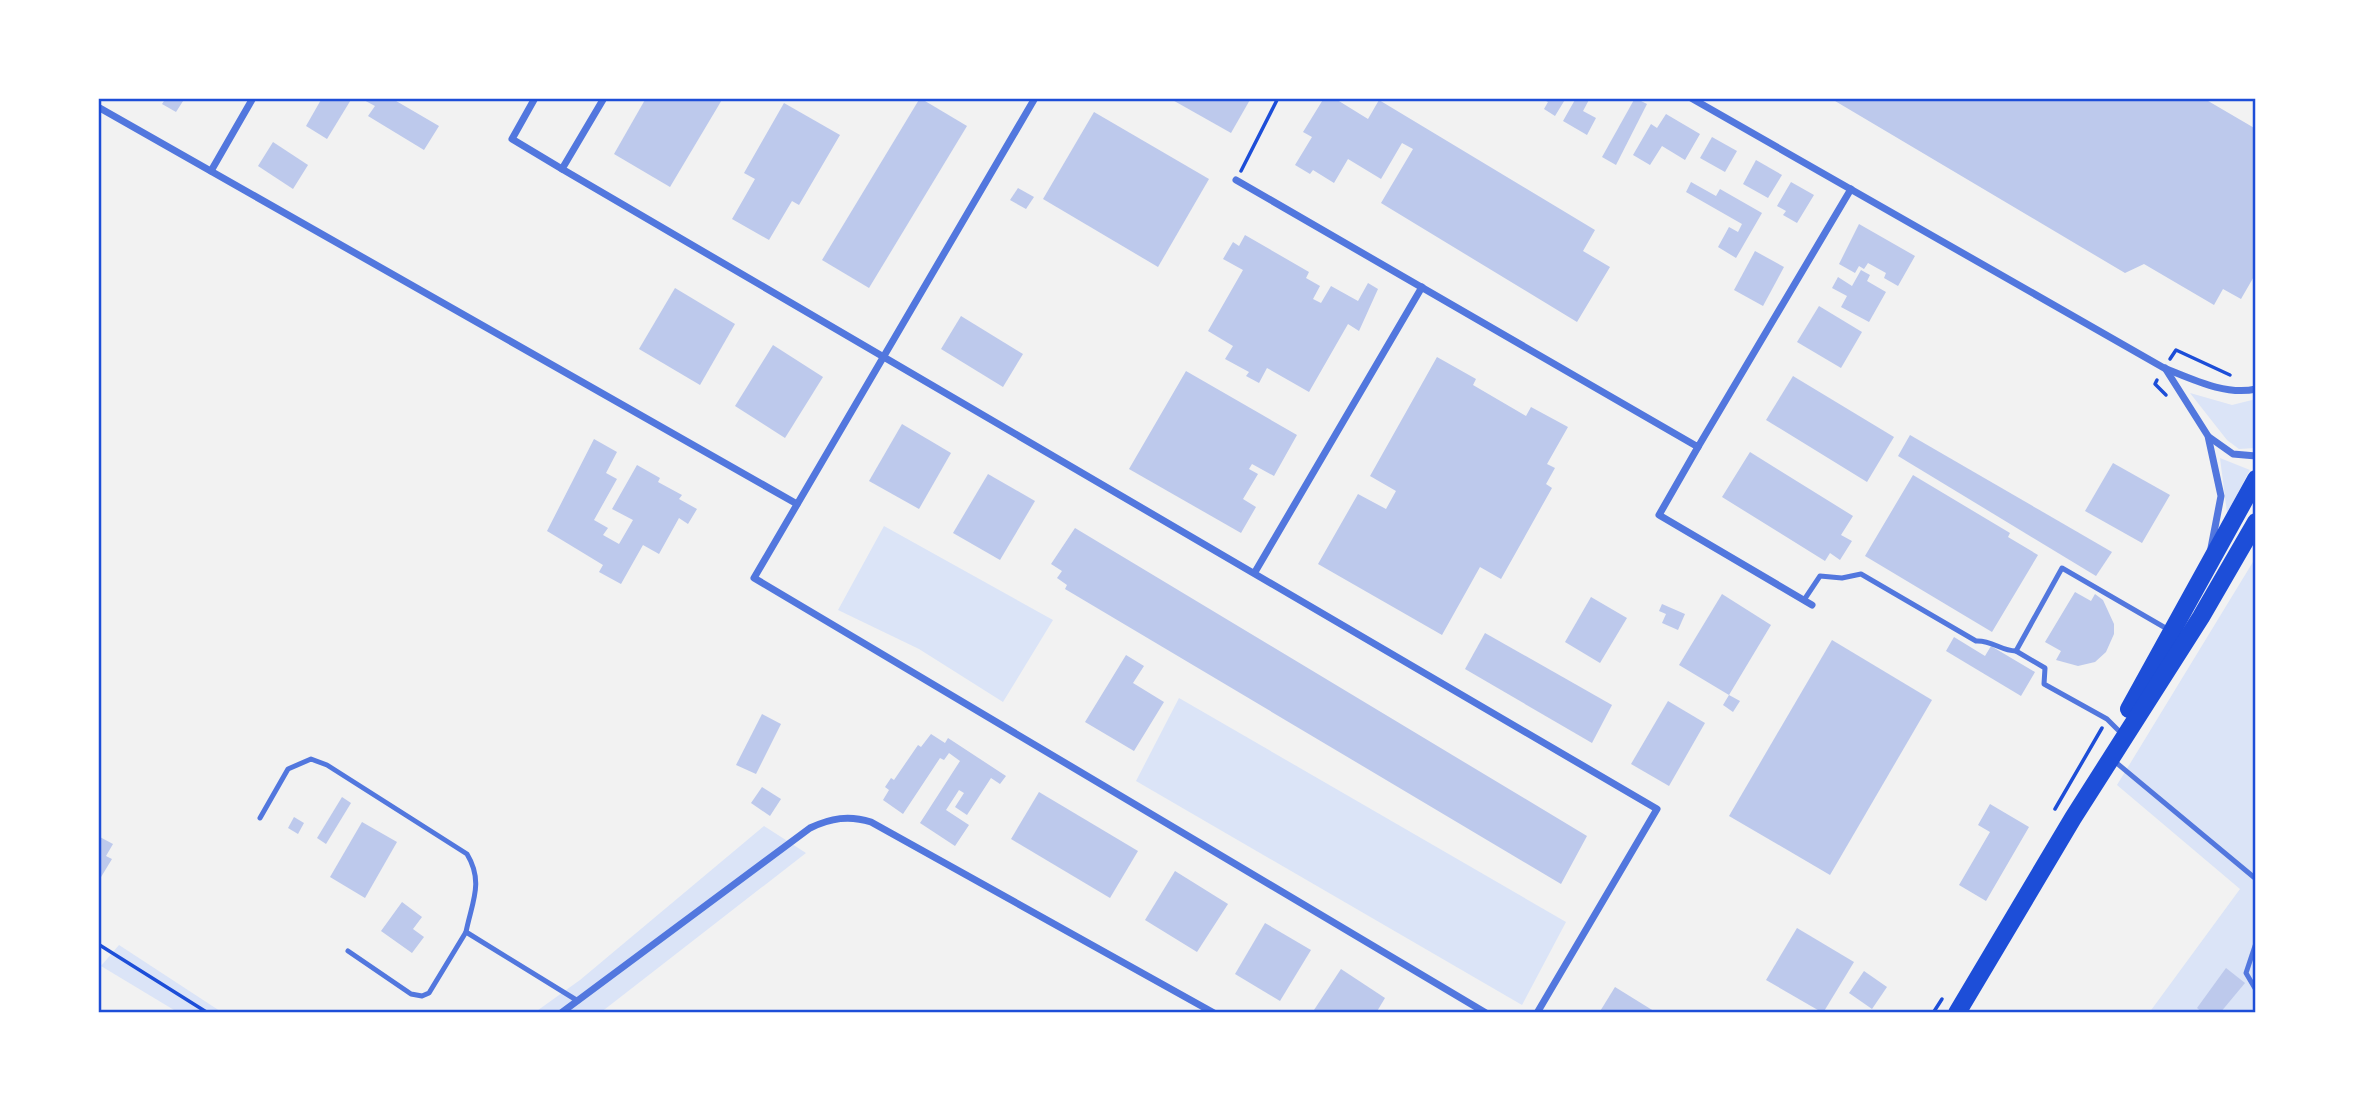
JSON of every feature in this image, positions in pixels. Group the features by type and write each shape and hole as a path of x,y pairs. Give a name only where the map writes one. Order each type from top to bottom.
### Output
{"main road":[{"path":"2073,818 2113,725 2172,632 2256,479"},
{"path":"1957,1013 2073,818 2201,617 2256,522"}],"street":[{"path":"211,171 253,98"},
{"path":"535,98 512,139 1657,809 1537,1013"},
{"path":"562,169 604,98"},
{"path":"1035,98 754,578 1486,1013"},
{"path":"1691,98 2164,368 2204,383 2245,392 2256,389"},
{"path":"98,107 797,504"},
{"path":"1236,180 1698,447"},
{"path":"1808,603 1659,515 1851,189"},
{"path":"1255,572 1422,287"},
{"path":"2164,368 2208,436 2221,496 2207,568"},
{"path":"2208,436 2233,454 2256,456"},
{"path":"561,1013 810,828 847,817 871,822 1214,1013"}],"lane":[{"path":"2016,651 2062,568 2172,632"},
{"path":"1808,603 1820,576 1842,578 1861,574 1976,641 1988,640 2007,651 2016,651 2045,668 2044,684 2113,725"},
{"path":"2110,758 2256,879"},
{"path":"260,818 288,769 311,760 327,765 467,854 476,869 477,886 466,932 429,993 422,996 411,994 348,951"},
{"path":"466,932 578,1001"},
{"path":"2256,943 2246,973 2256,990"}],"path":[{"path":"1236,180 1278,98"},
{"path":"2168,398 2155,384 2176,351 2237,378"},
{"path":"2050,818 2113,725"},
{"path":"98,944 208,1013"},
{"path":"1933,1013 1946,992"}],"shaded area":[{"path":"2190,393 2232,405 2256,399 2256,448 2239,449 2227,440"},
{"path":"2220,458 2250,470 2227,513"},
{"path":"884,526 1053,620 1003,702 919,649 838,610"},
{"path":"2256,557 2256,1013 2149,1013 2240,889 2117,785"},
{"path":"1179,698 1566,922 1522,1005 1136,781"},
{"path":"764,826 806,853 600,1013 534,1013 580,980"},
{"path":"119,945 223,1013 179,1013 101,966"}],"building":[{"path":"166,98 185,98 176,112 162,104"},
{"path":"322,98 352,98 327,139 306,126"},
{"path":"360,98 391,98 439,126 424,150 368,116 375,106"},
{"path":"646,98 723,98 670,187 614,154"},
{"path":"920,98 967,126 869,288 822,260"},
{"path":"1169,98 1251,98 1231,133"},
{"path":"1324,98 1334,98 1368,119 1379,100 1595,230 1583,251 1610,267 1577,322 1381,203 1413,149 1402,143 1381,179 1348,159 1334,183 1313,170 1310,174 1295,165 1312,137 1303,132"},
{"path":"1540,98 1566,98 1555,116 1544,109 1548,102"},
{"path":"1576,98 1590,98 1583,111 1596,118 1587,135 1563,121"},
{"path":"1635,98 1647,104 1616,165 1602,157"},
{"path":"1830,98 2203,98 2256,129 2256,273 2241,299 2223,289 2214,305 2144,264 2125,273"},
{"path":"784,103 840,135 799,205 792,201 769,240 732,219 755,179 744,173"},
{"path":"1094,112 1209,179 1158,267 1043,199"},
{"path":"1666,114 1700,134 1685,160 1662,146 1650,165 1633,155 1651,124 1657,128"},
{"path":"1712,137 1737,151 1725,172 1700,158"},
{"path":"273,142 308,165 293,189 258,166"},
{"path":"1756,160 1782,175 1768,198 1743,184"},
{"path":"1691,182 1716,196 1720,189 1762,213 1736,258 1718,247 1729,227 1738,232 1742,224 1686,192"},
{"path":"1791,182 1814,195 1797,223 1783,215 1786,211 1777,206"},
{"path":"1018,188 1034,197 1026,209 1010,200"},
{"path":"1859,224 1915,256 1898,286 1884,278 1886,273 1868,263 1864,269 1859,266 1855,273 1839,264"},
{"path":"1245,235 1309,272 1306,278 1320,286 1313,299 1321,303 1331,286 1358,301 1368,283 1378,289 1359,331 1348,324 1309,392 1267,368 1259,383 1246,376 1249,372 1225,359 1233,346 1208,331 1243,270 1223,259 1233,242 1239,246"},
{"path":"1755,251 1784,267 1763,306 1734,290"},
{"path":"1861,270 1870,275 1867,281 1886,292 1869,322 1841,307 1847,296 1832,288 1838,277 1852,286"},
{"path":"675,288 735,324 700,385 639,349"},
{"path":"1819,306 1862,332 1841,368 1797,342"},
{"path":"961,316 1023,354 1003,387 941,349"},
{"path":"773,345 823,377 785,438 735,406"},
{"path":"1437,357 1476,379 1473,385 1526,416 1531,407 1568,427 1547,464 1555,468 1546,484 1552,488 1501,579 1480,567 1442,635 1318,564 1358,494 1386,509 1396,491 1370,476"},
{"path":"1186,371 1297,435 1274,476 1252,464 1249,469 1258,474 1243,499 1256,507 1241,533 1129,469"},
{"path":"1793,376 1894,437 1867,482 1766,420"},
{"path":"902,424 951,453 919,509 869,481"},
{"path":"1910,435 2112,552 2096,576 1898,456"},
{"path":"594,439 617,452 606,473 617,479 594,520 608,528 603,535 619,544 633,520 612,509 637,465 660,478 658,482 682,495 679,499 697,509 688,524 679,518 659,554 643,545 621,584 599,572 603,565 547,531"},
{"path":"1750,452 1853,516 1841,535 1852,541 1840,560 1830,553 1825,561 1722,497"},
{"path":"2113,463 2170,495 2142,543 2085,511"},
{"path":"988,474 1035,501 1000,560 953,533"},
{"path":"1913,475 2010,533 2008,537 2038,555 1992,632 1865,556"},
{"path":"1075,528 1587,836 1561,884 1065,589 1067,585 1057,578 1062,571 1051,564"},
{"path":"2075,592 2091,601 2095,594 2103,600 2114,624 2114,634 2106,652 2095,662 2078,666 2056,660 2061,651 2045,642"},
{"path":"1722,594 1771,625 1729,695 1679,665"},
{"path":"1591,597 1627,618 1600,663 1565,642"},
{"path":"1662,604 1685,614 1678,630 1662,623 1666,614 1659,611"},
{"path":"1485,633 1612,705 1592,743 1465,669"},
{"path":"1954,637 1985,656 1991,646 2035,672 2021,696 1946,651"},
{"path":"1832,640 1932,700 1830,875 1729,816"},
{"path":"1126,655 1144,666 1133,683 1164,702 1134,751 1085,722"},
{"path":"1729,695 1740,701 1733,712 1723,705"},
{"path":"1668,701 1705,723 1669,786 1631,764"},
{"path":"762,714 781,724 756,774 736,765"},
{"path":"931,734 945,743 948,738 1006,776 1000,784 991,778 967,815 955,807 964,793 959,790 946,810 969,825 955,846 920,823 960,761 949,753 944,760 940,758 903,814 883,800 889,790 885,787 891,778 894,780 918,745 921,747"},
{"path":"762,787 781,799 770,816 751,803"},
{"path":"1039,792 1138,851 1110,898 1011,839"},
{"path":"342,797 351,803 326,844 317,838"},
{"path":"1990,804 2029,827 1986,901 1959,885 1990,832 1978,825"},
{"path":"294,817 304,823 298,834 288,828"},
{"path":"362,822 397,842 365,898 330,877"},
{"path":"98,836 113,844 106,856 112,859 98,882"},
{"path":"1175,871 1228,904 1197,952 1145,920"},
{"path":"402,902 422,917 413,929 424,937 412,953 381,931"},
{"path":"1265,923 1311,950 1280,1001 1235,974"},
{"path":"1797,928 1854,962 1823,1013 1766,980"},
{"path":"2226,968 2245,983 2220,1013 2203,1013 2197,1008"},
{"path":"1341,969 1385,998 1376,1013 1312,1013"},
{"path":"1864,971 1887,987 1872,1009 1849,993"},
{"path":"1615,987 1657,1013 1599,1013"}]}
